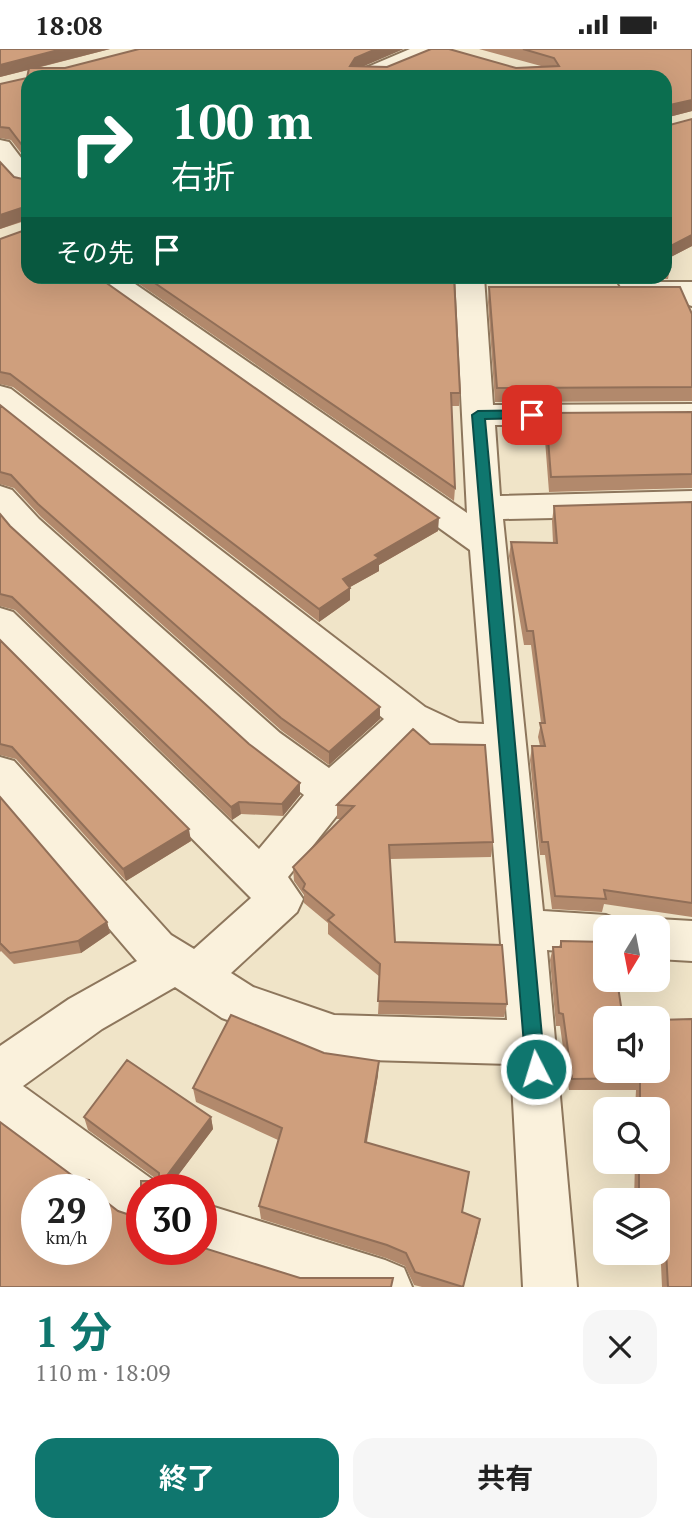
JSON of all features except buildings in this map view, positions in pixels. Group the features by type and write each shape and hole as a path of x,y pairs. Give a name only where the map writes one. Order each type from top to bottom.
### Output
{"street":[{"path":"383,70 432,51"},
{"path":"117,284 486,526 692,503"},
{"path":"479,285 478,415 533,1043 550,1287"},
{"path":"625,286 691,293"},
{"path":"7,410 411,718 454,739 505,740"},
{"path":"478,415 692,414"},
{"path":"0,498 27,528 266,744 331,792"},
{"path":"0,622 281,899 187,970 127,988 55,1032 0,1075"},
{"path":"261,879 331,792 411,718"},
{"path":"0,773 155,949 238,1003 334,1037 533,1043"},
{"path":"522,929 593,934"},
{"path":"670,940 692,941"},
{"path":"0,1098 126,1191"},
{"path":"217,1234 385,1287"}],"route":[{"path":"532,415 478,415 489,568 536,1069"}]}
